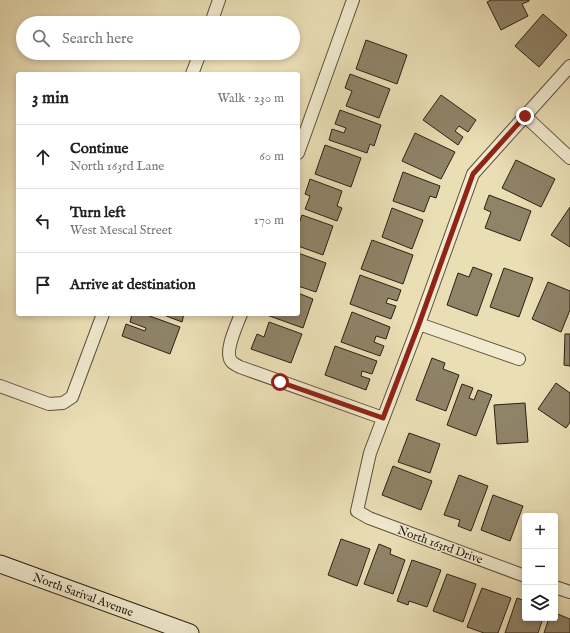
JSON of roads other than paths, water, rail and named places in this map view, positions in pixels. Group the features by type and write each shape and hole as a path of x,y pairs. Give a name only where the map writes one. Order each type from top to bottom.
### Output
{"main road":[{"name":"North Sarival Avenue","path":"0,564 190,633"}],"street":[{"path":"300,147 353,0"},
{"path":"213,16 216,1"},
{"path":"193,72 197,60"},
{"path":"240,316 228,354 232,362 240,367 383,418 419,324 473,174 570,66"},
{"path":"525,116 570,158"},
{"path":"0,386 49,404 63,403 72,397 102,316"},
{"path":"419,324 519,359"},
{"name":"North 163rd Drive","path":"383,418 370,453 357,511 369,518 522,575"},
{"path":"558,588 570,592"}]}
